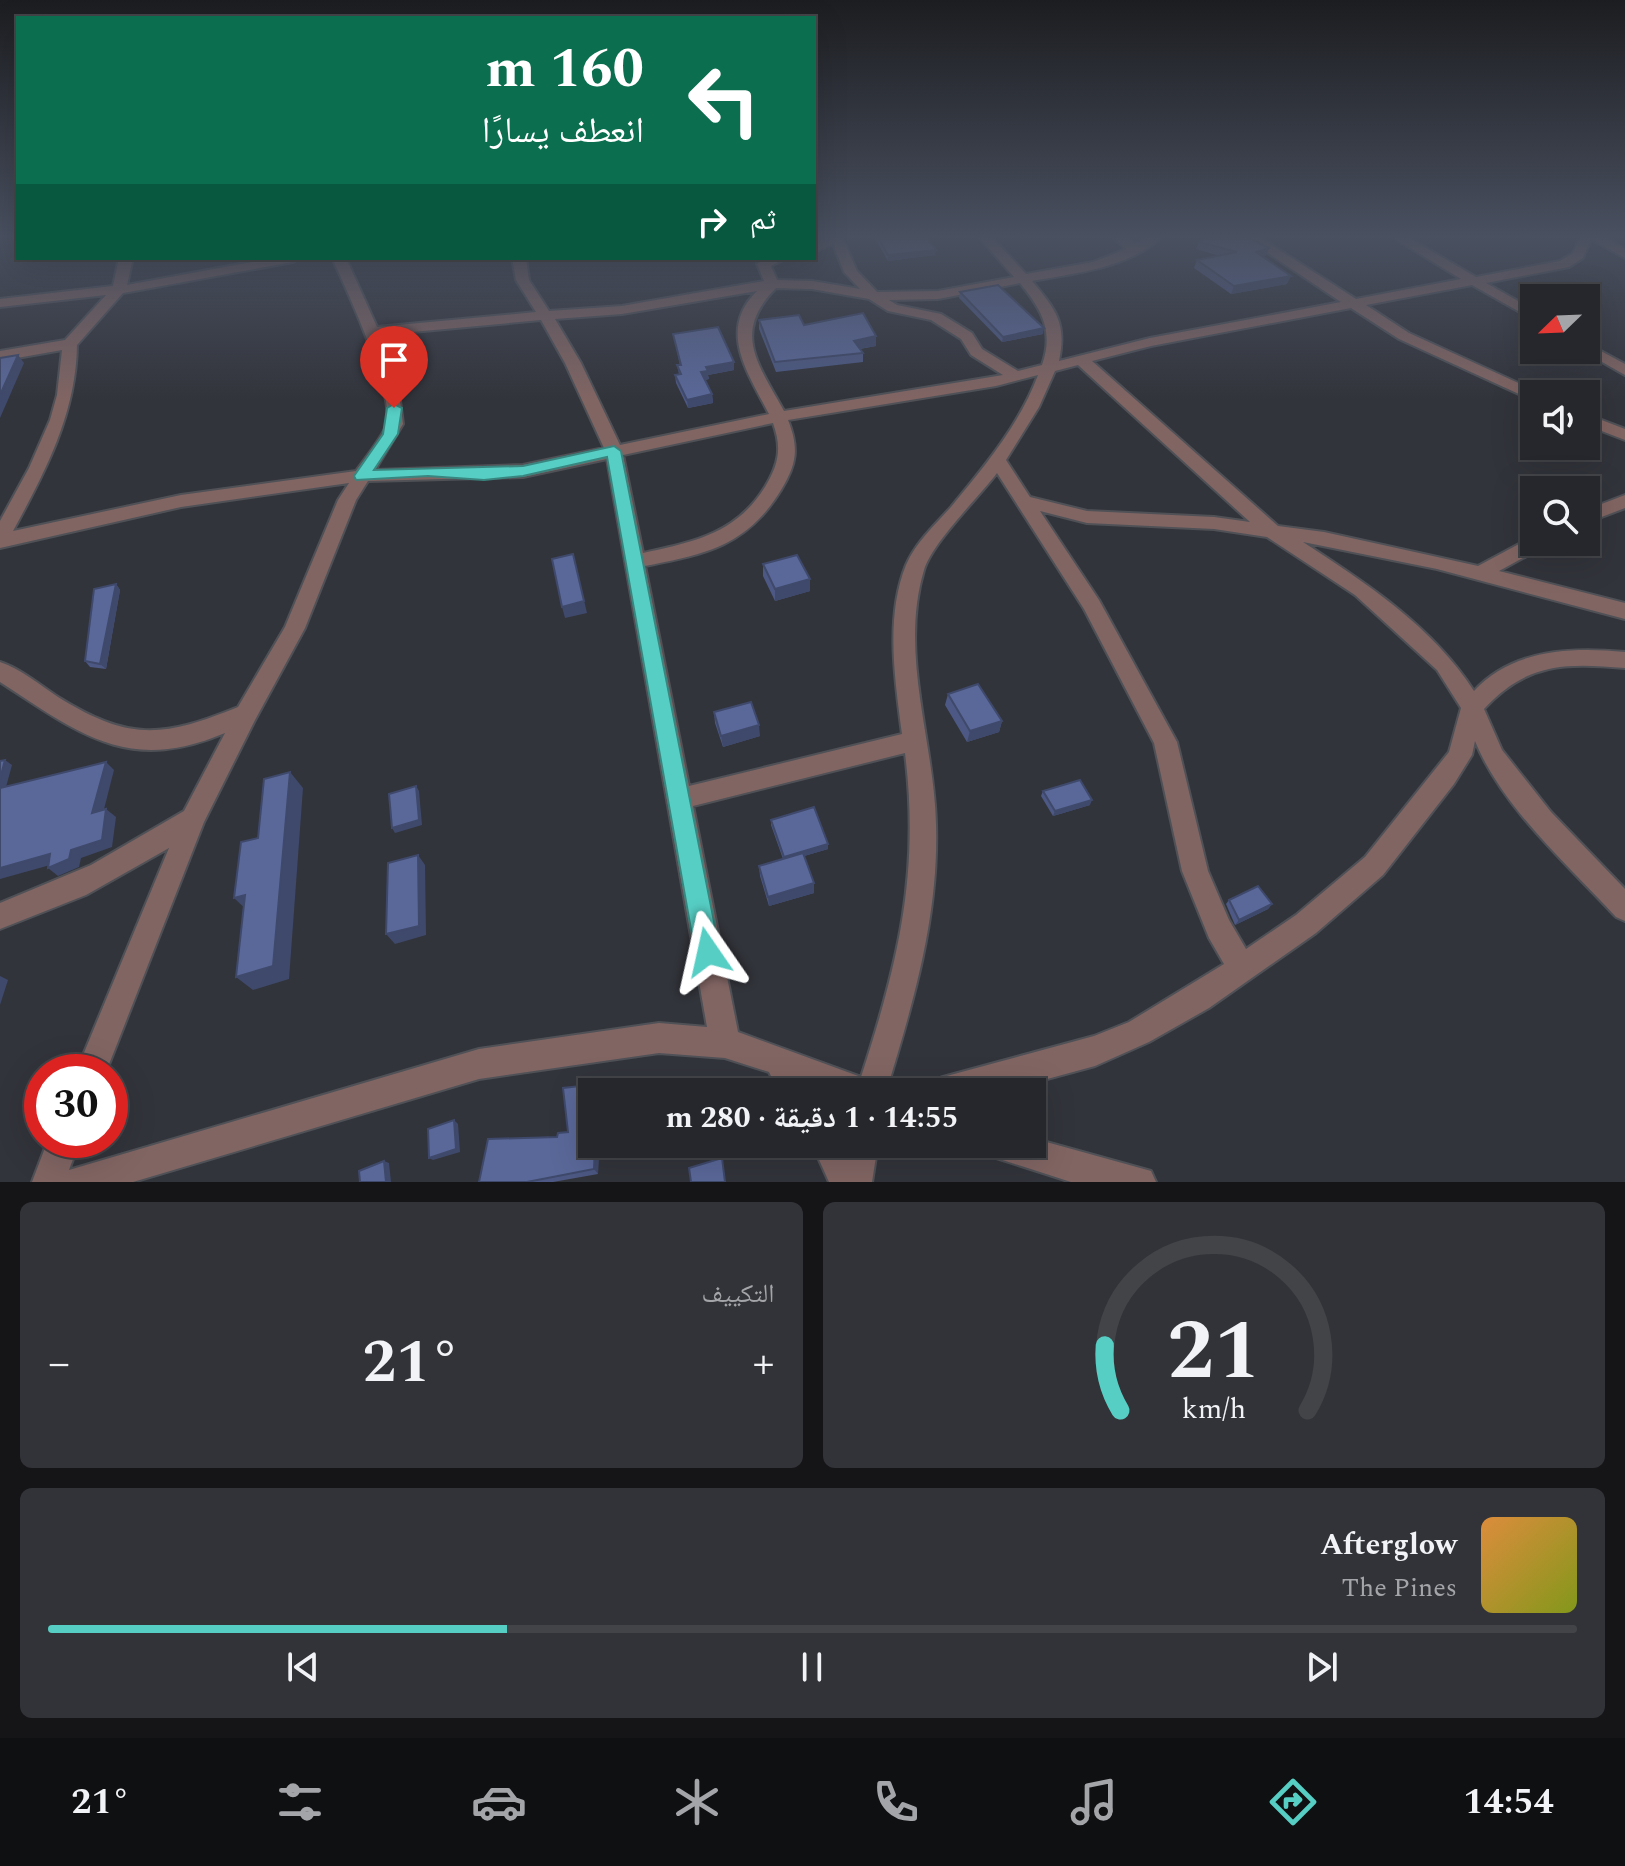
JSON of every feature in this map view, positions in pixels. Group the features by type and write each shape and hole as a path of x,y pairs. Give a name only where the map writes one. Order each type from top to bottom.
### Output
{"street":[{"path":"0,303 109,290"},
{"path":"0,356 70,344 118,290"},
{"path":"98,1054 193,819 246,714 295,628 336,525 395,424 391,393 372,332 353,290"},
{"path":"528,290 574,362 614,451 725,1043"},
{"path":"372,332 545,314 622,310 736,290"},
{"path":"635,561 704,544 734,532 763,505 783,473 789,443 757,382 746,348 743,320 755,298 765,290"},
{"path":"839,290 873,296 938,295 963,290"},
{"path":"868,290 893,308 936,317 967,336 976,352 1016,376"},
{"path":"875,1078 902,992 923,887 924,820 905,601 915,564 997,460 1049,365 1057,333 1048,309 1031,290"},
{"path":"1333,290 1428,350 1520,390"},
{"path":"0,539 150,504 362,476 428,471 484,475 523,471 777,417 1016,376 1080,358 1417,290"},
{"path":"1490,290 1520,308"},
{"path":"0,539 37,471 57,421 71,372 70,344"},
{"path":"1600,355 1625,370"},
{"path":"1080,358 1273,532 1362,590 1445,664 1472,707 1493,756 1625,908"},
{"path":"1600,425 1625,435"},
{"path":"997,460 1092,605 1165,742 1195,871 1219,929 1242,969"},
{"path":"1600,511 1625,501"},
{"path":"1027,502 1087,517 1214,523 1273,532 1480,573 1625,611"},
{"path":"1480,573 1520,551"},
{"path":"995,1078 1095,1051 1139,1032 1242,969 1306,924 1374,866 1460,755 1472,707 1497,680 1540,662 1576,656 1625,660"},
{"path":"0,671 86,727 124,741 172,741 202,735 246,714"},
{"path":"679,799 915,741"},
{"path":"0,916 55,899 122,864 193,819"},
{"path":"79,1182 479,1064 659,1038 725,1043 825,1078"},
{"path":"779,1060 788,1078"},
{"path":"48,1182 57,1158"},
{"path":"835,1158 846,1182"},
{"path":"856,1182 860,1158"},
{"path":"1045,1158 1101,1175 1140,1182"}],"building":[{"path":"1004,290 1044,328 1003,337 960,292"},
{"path":"863,313 876,336 854,341 863,353 775,362 759,320 799,315 804,325"},
{"path":"718,327 734,362 706,367 708,371 701,372 712,394 687,400 675,375 681,374 677,365 681,365 673,334"},
{"path":"18,355 0,395 0,358"},
{"path":"573,554 584,601 562,607 552,559"},
{"path":"797,555 810,579 775,589 763,564"},
{"path":"116,584 100,664 85,661 94,589"},
{"path":"978,684 1002,721 970,731 948,694"},
{"path":"751,702 759,725 721,736 714,712"},
{"path":"5,760 0,779 0,761"},
{"path":"106,762 92,813 106,809 102,840 71,850 69,859 48,868 50,854 0,868 0,788"},
{"path":"290,772 273,966 236,977 245,895 234,898 241,842 258,838 264,779"},
{"path":"1080,780 1092,800 1055,811 1043,791"},
{"path":"416,786 419,820 392,828 389,794"},
{"path":"814,807 828,844 784,857 771,820"},
{"path":"803,853 814,883 768,897 759,866"},
{"path":"418,855 419,926 386,934 388,863"},
{"path":"1258,886 1272,904 1239,920 1229,900"},
{"path":"578,1086 578,1158 594,1158 594,1169 527,1182 479,1182 488,1139 557,1137 558,1133 568,1132 563,1088"},
{"path":"454,1120 456,1149 429,1158 428,1129"},
{"path":"722,1158 725,1182 691,1182 689,1168"},
{"path":"384,1161 386,1182 360,1182 359,1171"}],"route":[{"path":"394,408 395,424 362,476 428,471 484,475 523,471 614,451 708,952"}]}
